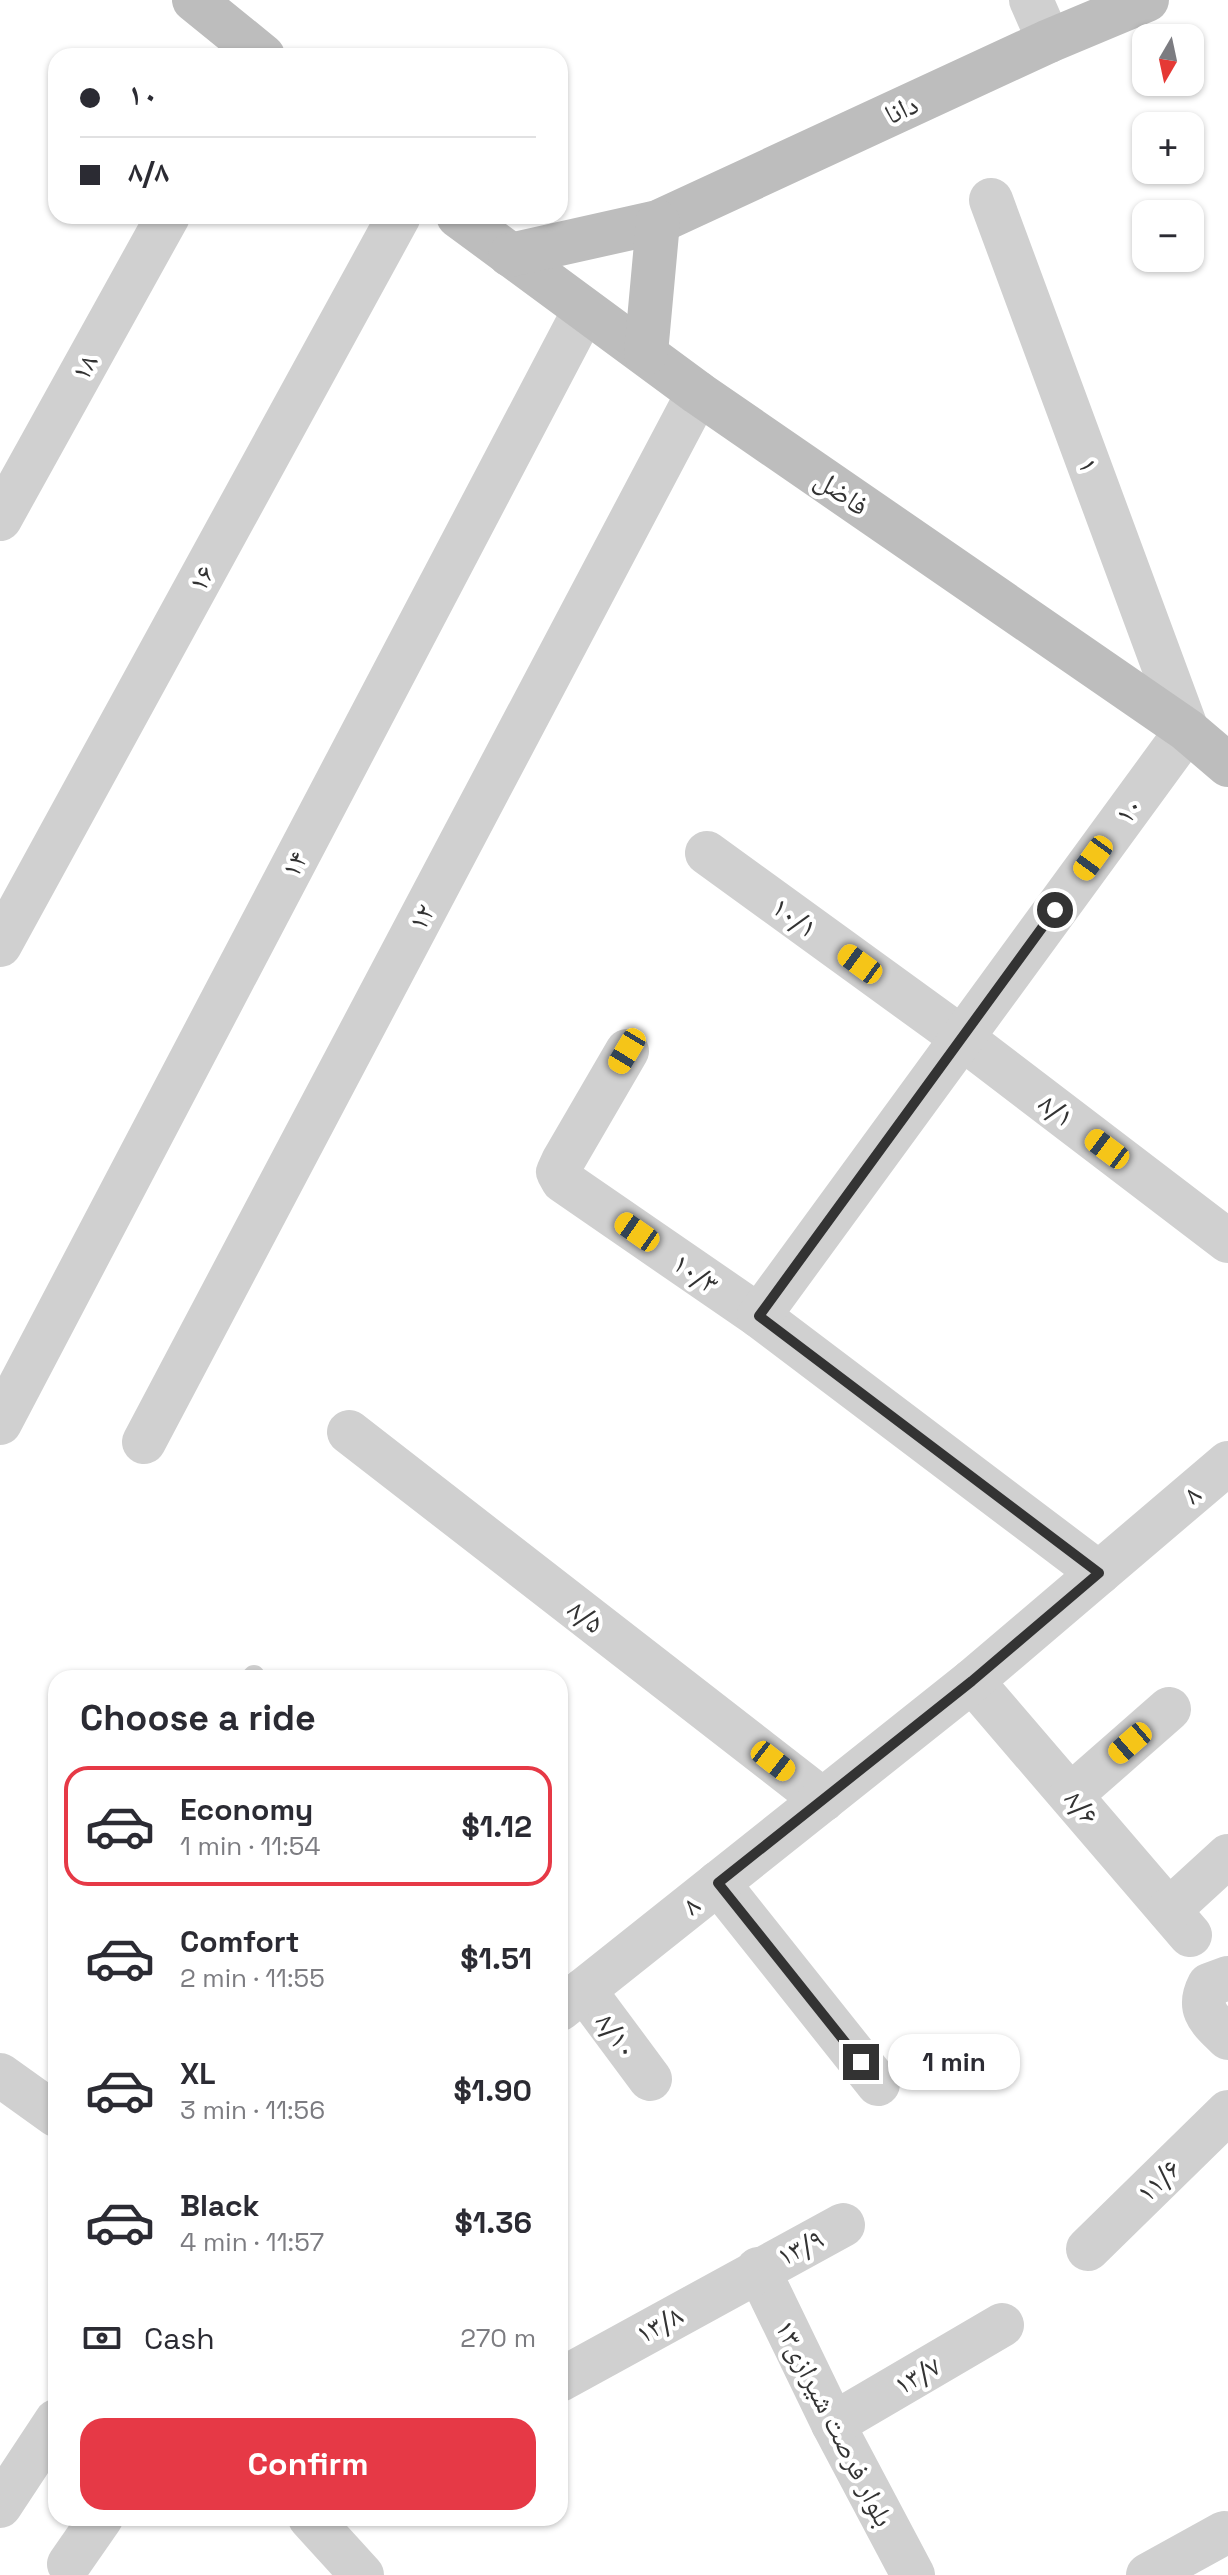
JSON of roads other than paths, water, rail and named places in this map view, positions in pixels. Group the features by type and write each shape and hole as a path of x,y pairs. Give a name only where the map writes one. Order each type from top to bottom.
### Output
{"main road":[{"path":"194,0 251,48"},
{"name":"دانا","path":"510,255 658,222 1049,41 1147,0"},
{"path":"646,353 658,222"},
{"name":"فاضل","path":"469,224 698,393 1187,730 1228,765"}],"street":[{"path":"1031,0 1049,41"},
{"name":"۱","path":"991,200 1187,730"},
{"name":"۱۸","path":"0,519 164,224"},
{"name":"۱۶","path":"2,942 395,224"},
{"name":"۱۴","path":"2,1419 584,311"},
{"name":"۱۲","path":"144,1442 698,393"},
{"name":"۱۰","path":"759,1316 1187,730"},
{"name":"۱۰/۱","path":"707,853 962,1038"},
{"name":"۸/۱","path":"962,1038 1228,1241"},
{"name":"۱۰/۳","path":"627,1051 558,1172 563,1181 759,1316 1099,1573"},
{"name":"۸/۵","path":"349,1432 823,1800"},
{"name":"۸","path":"572,1999 972,1681 1226,1470"},
{"name":"۸/۶","path":"972,1681 1179,1923 1228,1856"},
{"path":"1071,1795 1169,1709"},
{"path":"718,1883 878,2084"},
{"path":"1215,1989 1205,2014 1228,2038"},
{"name":"۸/۱۰","path":"572,1999 650,2079"},
{"path":"0,2075 48,2109"},
{"name":"۱۱/۶","path":"1088,2249 1228,2112"},
{"name":"۱۳/۹","path":"758,2269 843,2225"},
{"name":"۱۳/۸","path":"568,2376 758,2269"},
{"name":"بلوار فرصت شیرازی۱۳","path":"758,2269 902,2571"},
{"name":"۱۳/۷","path":"833,2424 1002,2325"},
{"path":"0,2506 48,2448"},
{"path":"69,2564 95,2526"},
{"path":"316,2526 346,2568"},
{"path":"1148,2575 1224,2533"}]}
